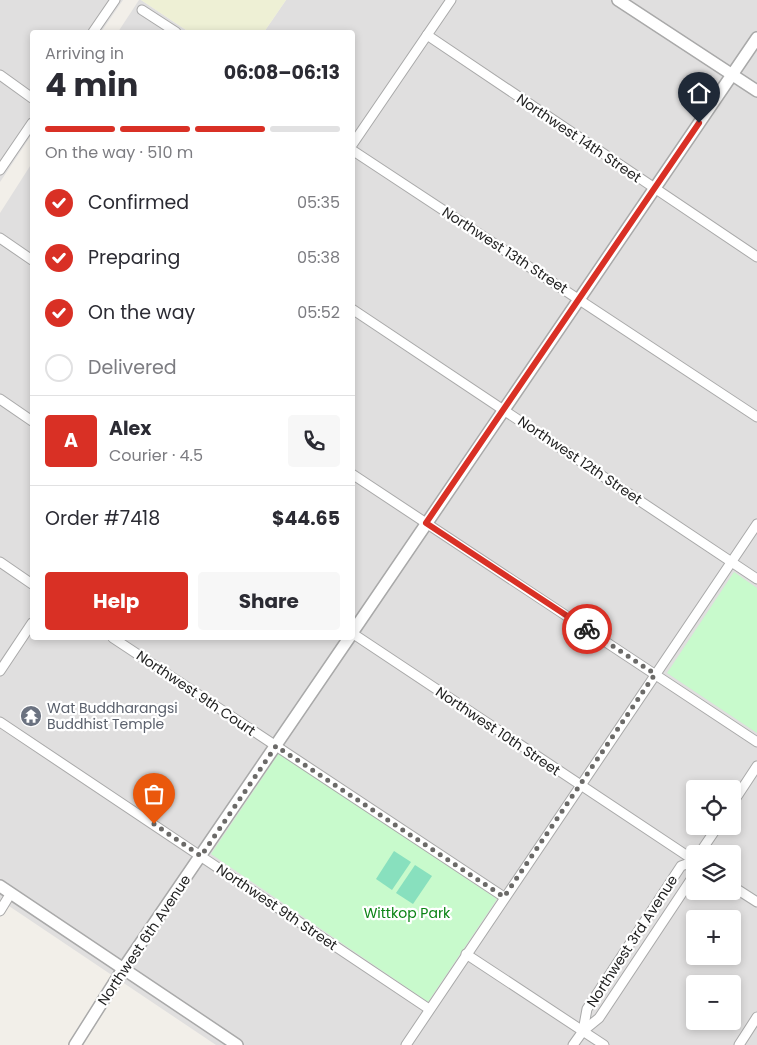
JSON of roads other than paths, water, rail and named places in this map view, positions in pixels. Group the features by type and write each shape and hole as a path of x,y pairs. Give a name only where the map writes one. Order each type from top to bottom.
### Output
{"street":[{"path":"94,30 115,0"},
{"path":"355,141 451,0"},
{"path":"618,0 757,91"},
{"path":"142,10 173,30"},
{"name":"Northwest 14th Street","path":"427,36 757,257"},
{"path":"355,630 503,409 757,38"},
{"path":"0,75 30,97"},
{"path":"0,170 30,126"},
{"name":"Northwest 13th Street","path":"355,152 757,417"},
{"path":"0,238 30,259"},
{"name":"Northwest 12th Street","path":"355,310 757,580"},
{"path":"0,400 30,420"},
{"path":"355,476 757,742"},
{"path":"406,1045 757,524"},
{"path":"0,562 30,583"},
{"path":"0,671 30,626"},
{"name":"Northwest 10th Street","path":"355,634 686,855"},
{"name":"Northwest 9th Court","path":"117,640 504,897"},
{"name":"Northwest 6th Avenue","path":"75,1045 123,969 348,640"},
{"name":"Northwest 9th Street","path":"0,722 429,1009"},
{"path":"741,790 757,766"},
{"name":"Northwest 3rd Avenue","path":"583,1031 587,1009 681,866 686,864"},
{"path":"0,886 237,1045"},
{"name":"Northwest 3rd Avenue","path":"573,1045 583,1031 599,1018 686,887"},
{"path":"741,892 757,902"},
{"path":"0,911 12,893"},
{"path":"466,954 604,1045"},
{"path":"739,1045 757,1018"}],"place":[{"name":"Wat Buddharangsi Buddhist Temple","path":"31,716"}],"park label":[{"name":"Wittkop Park","path":"407,913"}]}
